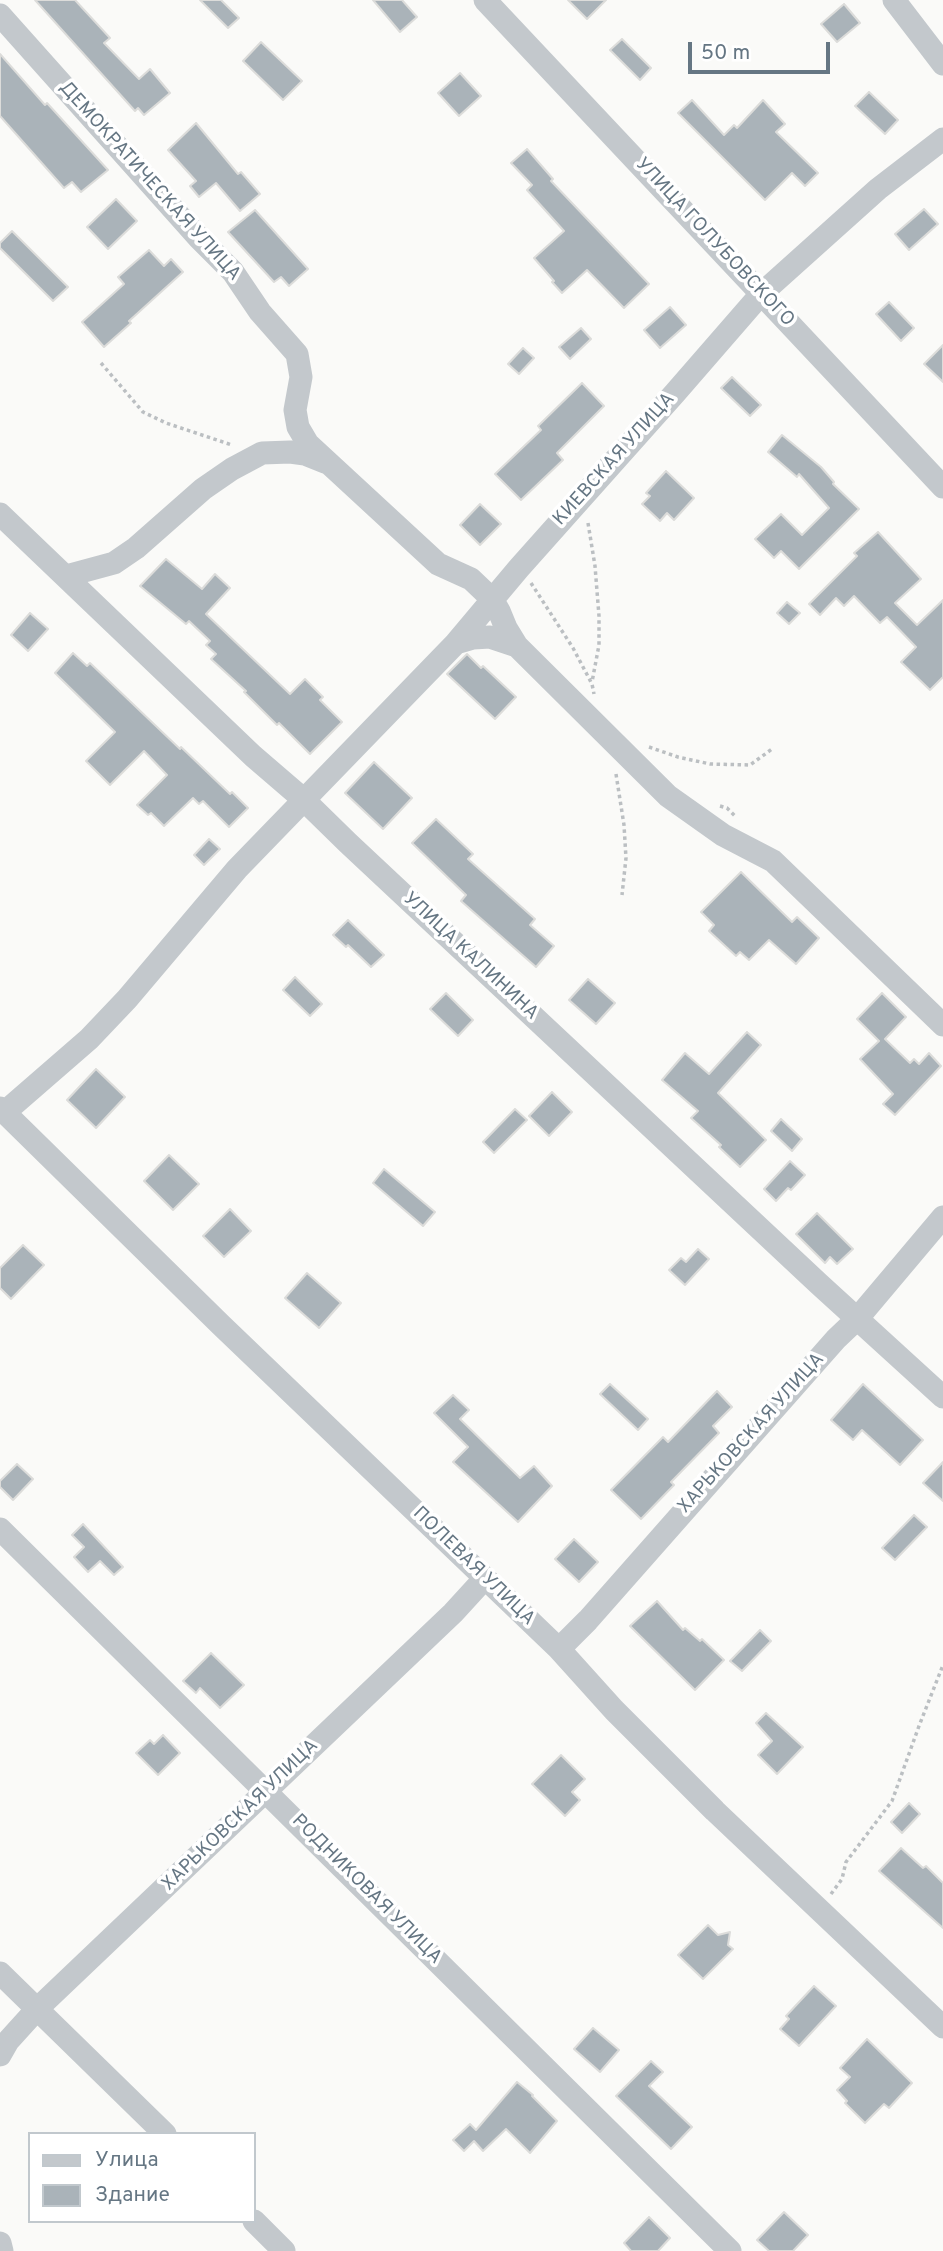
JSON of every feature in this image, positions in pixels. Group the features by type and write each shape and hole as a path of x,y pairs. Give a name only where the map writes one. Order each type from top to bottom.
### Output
{"street":[{"name":"УЛИЦА ГОЛУБОВСКОГО","path":"485,0 943,487"},
{"path":"894,0 943,64"},
{"name":"ДЕМОКРАТИЧЕСКАЯ УЛИЦА","path":"0,15 199,238 233,272 260,313 297,354 301,376 295,410 298,427 308,444 438,564 471,579 492,599 517,646 668,796 723,835 773,861 943,1025"},
{"name":"КИЕВСКАЯ УЛИЦА","path":"2,1110 89,1039 127,999 237,869 456,643 761,294 878,189 943,139"},
{"path":"66,576 114,563 136,548 203,489 232,468 262,453 305,454 328,463"},
{"name":"УЛИЦА КАЛИНИНА","path":"0,514 253,756 303,799 943,1397"},
{"path":"456,643 490,637 517,646"},
{"name":"ПОЛЕВАЯ УЛИЦА","path":"2,1110 559,1649 614,1710 696,1793 943,2027"},
{"name":"ХАРЬКОВСКАЯ УЛИЦА","path":"559,1649 836,1339 858,1319 943,1217"},
{"name":"РОДНИКОВАЯ УЛИЦА","path":"0,1530 730,2251"},
{"name":"ХАРЬКОВСКАЯ УЛИЦА","path":"0,2055 8,2041 37,2009 453,1613 485,1578"},
{"path":"0,1973 9,1990 37,2009 163,2132"},
{"path":"256,2223 285,2251"},
{"path":"0,2243 2,2251"}],"path":[{"path":"101,363 143,412 166,423 262,453"},
{"path":"586,492 599,616 599,645 592,684"},
{"path":"519,568 573,648 592,684 596,703"},
{"path":"610,741 639,744 678,757 723,764 750,765 772,749"},
{"path":"616,773 626,858 622,895"},
{"path":"820,1910 842,1879 846,1862 892,1801 943,1665"}],"building":[{"path":"35,0 75,0 110,38 104,43 139,79 150,69 170,93 144,115 138,108 135,111"},
{"path":"200,0 221,0 239,18 228,28"},
{"path":"373,0 402,0 417,17 400,32"},
{"path":"568,0 606,0 587,19"},
{"path":"844,4 860,23 837,42 821,24"},
{"path":"622,39 651,68 640,80 610,50"},
{"path":"261,42 302,81 283,100 243,61"},
{"path":"0,54 108,170 81,192 72,182 64,188 0,116"},
{"path":"460,73 481,96 459,116 438,93"},
{"path":"869,92 898,120 885,134 855,106"},
{"path":"692,100 724,135 734,125 737,128 763,100 785,124 776,132 818,173 805,186 792,173 765,200 678,113"},
{"path":"196,123 238,174 241,172 260,194 240,211 216,183 199,197 190,186 196,181 168,150"},
{"path":"527,149 553,179 551,181 649,284 624,308 587,270 562,293 534,258 564,231 527,190 532,185 511,163"},
{"path":"116,199 137,221 108,249 87,227"},
{"path":"924,209 938,224 909,250 895,234"},
{"path":"255,210 308,269 289,286 281,277 274,282 228,232"},
{"path":"12,231 68,287 53,301 0,248 0,243"},
{"path":"149,250 164,266 171,259 183,272 104,347 82,322 124,284 118,277"},
{"path":"889,302 914,328 901,341 876,314"},
{"path":"670,307 686,325 660,348 644,330"},
{"path":"581,328 591,339 570,359 559,347"},
{"path":"943,345 943,382 924,364"},
{"path":"523,348 534,358 519,374 508,364"},
{"path":"732,377 761,405 750,416 721,388"},
{"path":"582,383 604,406 557,453 563,460 521,500 495,474 541,430 538,426"},
{"path":"782,435 821,467 833,484 859,509 799,569 781,551 774,558 755,539 781,514 802,535 829,508 799,474 797,477 768,452"},
{"path":"666,471 694,498 674,520 667,513 660,521 642,504 650,496 646,493"},
{"path":"480,504 501,524 480,545 460,525"},
{"path":"878,532 921,579 895,603 917,625 943,600 943,677 930,690 901,662 916,647 887,617 880,623 854,596 844,606 836,598 820,615 809,604 857,556 854,553"},
{"path":"166,559 202,589 215,574 230,588 206,614 290,694 305,679 323,697 320,700 342,722 310,754 211,659 216,654 206,645 210,641 189,621 186,624 140,586"},
{"path":"787,602 800,613 789,624 777,613"},
{"path":"30,613 48,629 28,651 11,635"},
{"path":"73,653 87,666 90,663 180,749 181,747 248,808 229,827 203,801 199,804 193,798 164,826 151,813 148,815 137,805 167,775 144,751 110,785 86,761 115,732 55,673"},
{"path":"467,654 516,697 495,719 447,674"},
{"path":"374,762 412,798 383,829 345,793"},
{"path":"436,819 473,854 468,859 535,919 530,925 554,946 536,967 461,901 466,895 412,843"},
{"path":"209,839 220,849 204,865 194,855"},
{"path":"741,872 792,922 797,917 819,938 796,964 769,940 749,960 740,952 736,956 709,931 714,925 701,912"},
{"path":"348,920 384,955 371,967 333,935"},
{"path":"295,977 322,1004 310,1016 283,990"},
{"path":"588,979 615,1003 596,1024 569,1000"},
{"path":"446,993 473,1020 458,1036 430,1009"},
{"path":"882,993 906,1017 885,1039 910,1063 914,1059 919,1064 929,1053 941,1066 895,1115 883,1104 893,1094 860,1059 879,1041 857,1019"},
{"path":"747,1032 761,1045 718,1093 766,1140 740,1167 719,1147 721,1145 691,1118 698,1111 662,1080 685,1053 709,1074"},
{"path":"96,1069 125,1097 96,1128 67,1100"},
{"path":"552,1092 572,1112 549,1136 529,1116"},
{"path":"515,1109 527,1120 494,1153 483,1142"},
{"path":"781,1119 802,1139 792,1151 771,1131"},
{"path":"169,1155 199,1184 173,1210 144,1181"},
{"path":"790,1161 805,1175 776,1201 764,1189"},
{"path":"384,1169 435,1212 423,1226 373,1183"},
{"path":"230,1209 251,1231 224,1257 203,1236"},
{"path":"817,1213 853,1249 837,1264 830,1257 825,1263 796,1234"},
{"path":"23,1245 44,1265 11,1299 0,1288 0,1268"},
{"path":"698,1249 709,1259 685,1285 669,1270 681,1258 686,1262"},
{"path":"307,1273 341,1303 319,1328 285,1298"},
{"path":"610,1384 648,1419 638,1430 600,1394"},
{"path":"863,1384 923,1440 900,1465 862,1430 853,1440 831,1420"},
{"path":"717,1391 732,1407 713,1426 719,1433 671,1482 674,1485 641,1519 611,1490 663,1437 668,1442"},
{"path":"453,1395 469,1410 460,1419 520,1478 534,1466 552,1486 518,1522 453,1462 468,1447 434,1413"},
{"path":"943,1462 943,1501 923,1483"},
{"path":"17,1464 33,1479 13,1500 0,1487 0,1481"},
{"path":"914,1515 927,1527 895,1560 882,1548"},
{"path":"83,1524 123,1567 114,1575 100,1561 88,1572 74,1557 84,1547 72,1535"},
{"path":"574,1539 598,1562 579,1582 555,1559"},
{"path":"657,1601 683,1630 685,1628 700,1641 702,1639 724,1660 695,1690 630,1626"},
{"path":"760,1630 771,1641 742,1671 730,1661"},
{"path":"211,1653 244,1685 220,1708 200,1688 196,1693 183,1681"},
{"path":"766,1713 803,1747 777,1774 758,1755 772,1741 756,1723"},
{"path":"163,1735 180,1753 158,1775 136,1753 150,1740 154,1744"},
{"path":"561,1755 585,1779 572,1792 580,1800 565,1816 532,1784"},
{"path":"909,1803 920,1814 902,1833 891,1822"},
{"path":"901,1848 923,1868 926,1866 943,1883 943,1928 879,1871"},
{"path":"708,1925 718,1935 730,1932 728,1945 733,1949 703,1979 678,1955"},
{"path":"814,1986 836,2006 799,2046 780,2029 789,2019 786,2016"},
{"path":"593,2028 619,2050 600,2072 574,2049"},
{"path":"867,2039 912,2083 889,2108 884,2104 865,2123 845,2103 847,2101 837,2090 850,2077 840,2068"},
{"path":"651,2061 663,2072 649,2086 692,2127 671,2149 616,2096"},
{"path":"517,2082 557,2121 530,2153 506,2129 483,2151 474,2141 464,2151 453,2140 470,2124 476,2130"},
{"path":"784,2212 808,2235 793,2251 769,2251 757,2240"},
{"path":"649,2217 670,2238 658,2251 631,2251 624,2243"}]}
